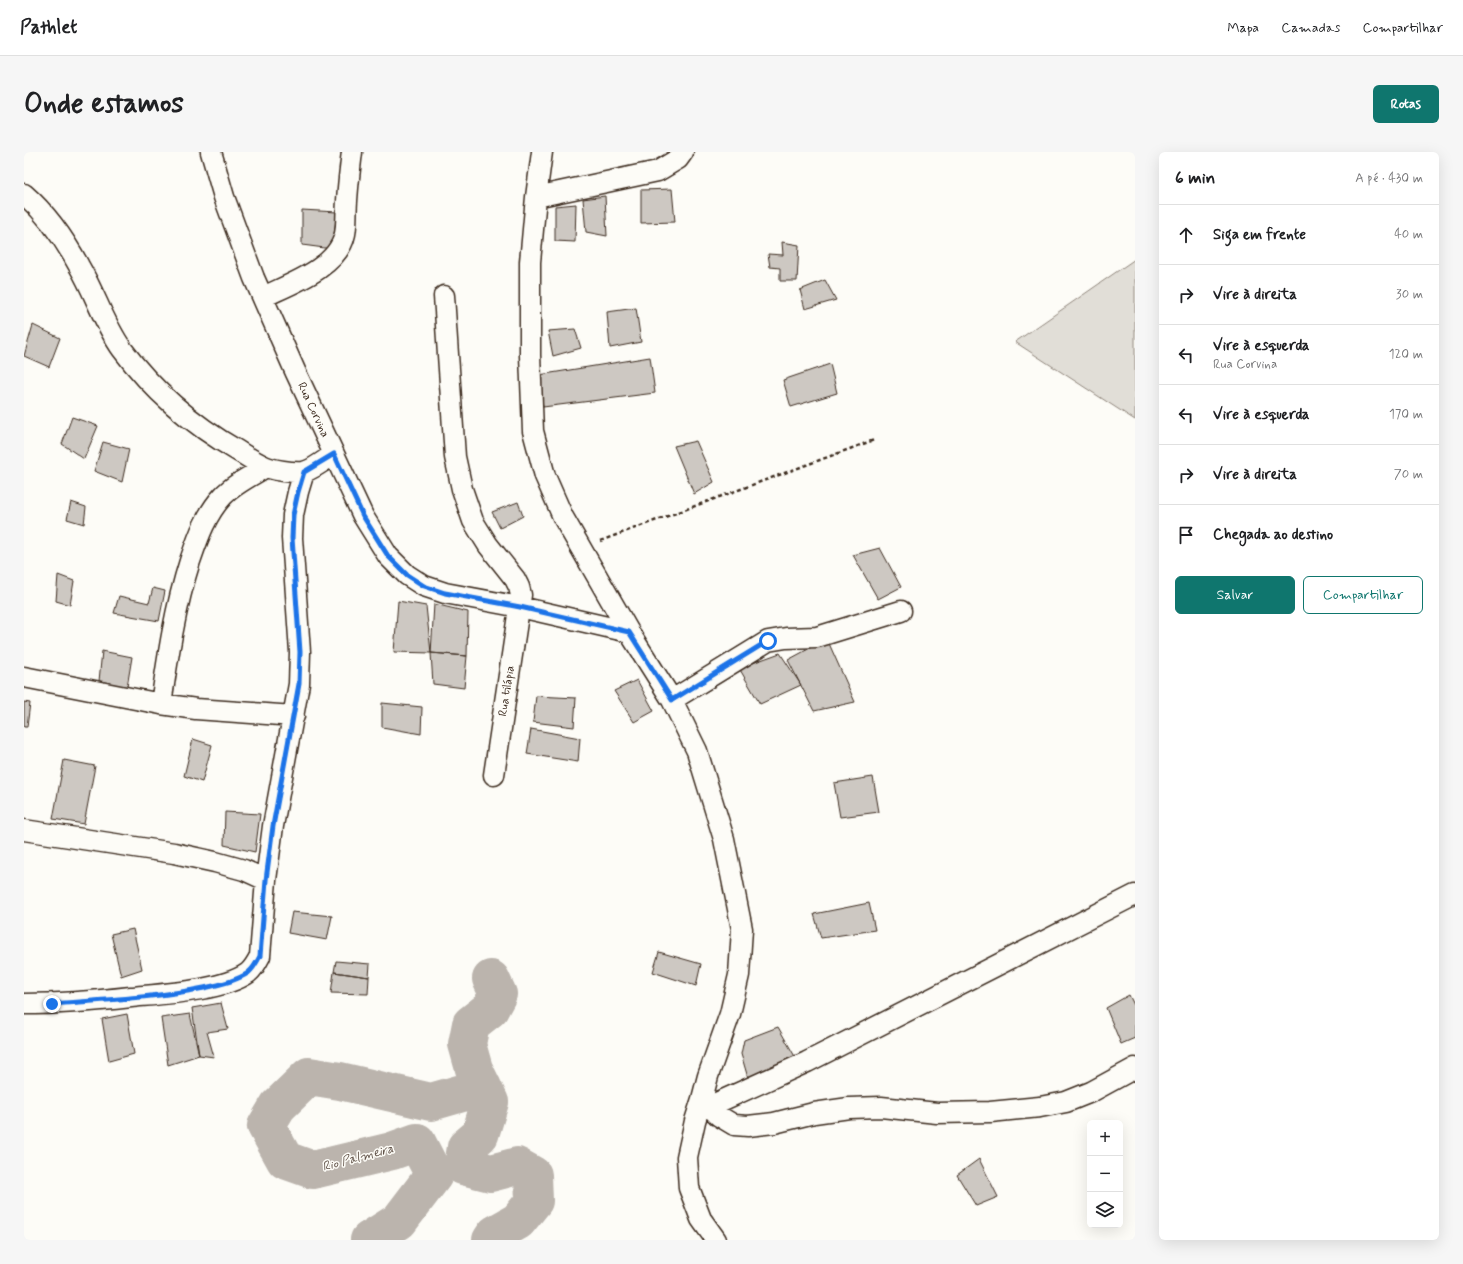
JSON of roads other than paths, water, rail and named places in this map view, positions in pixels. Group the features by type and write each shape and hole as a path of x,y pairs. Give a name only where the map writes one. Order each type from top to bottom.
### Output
{"street":[{"name":"Rua Corvina","path":"211,152 224,197 263,297 302,386 363,516 388,556 407,575 424,586 445,593 520,607 629,632"},
{"path":"263,297 293,283 323,266 333,258 341,246 345,234 348,179 352,152"},
{"path":"542,152 530,262 530,355 533,431 545,476 563,517 629,632 672,700 697,752 724,839 742,929 739,975 730,1014 708,1076 706,1102 695,1121 687,1157 688,1188 701,1219 716,1240"},
{"path":"536,197 658,171 678,159 683,152"},
{"path":"24,194 34,202 54,227 80,266 104,320 122,349 145,377 169,401 200,427 266,467 290,472 304,472 334,454"},
{"name":"Rua tilápia","path":"444,296 455,457 462,489 473,521 488,546 515,579 521,595 494,775"},
{"path":"161,704 170,641 180,594 196,542 209,513 223,495 240,482 266,467"},
{"path":"24,1004 52,1004 180,993 234,980 247,973 255,966 260,956 266,880 281,780 299,684 300,652 292,538 293,515 304,472"},
{"path":"672,700 768,641 786,638 817,637 901,611"},
{"path":"24,677 161,704 196,709 294,716"},
{"path":"24,830 181,854 244,870 266,880"},
{"path":"706,1102 806,1062 1135,895"},
{"path":"706,1102 719,1116 734,1125 748,1126 774,1123 814,1113 848,1108 881,1107 937,1113 1011,1110 1040,1107 1066,1102 1091,1092 1135,1068"}],"waterway":[{"name":"Rio Palmeira","path":"491,979 498,994 490,1009 471,1024 467,1044 474,1069 490,1102 480,1135 466,1147 463,1166 491,1173 517,1166 533,1175 534,1201 518,1221 495,1234 491,1240"},
{"name":"Rio Palmeira","path":"369,1240 399,1221 434,1175 417,1142 392,1151 313,1170 285,1160 266,1126 278,1106 309,1076 340,1081 431,1102 483,1087"}]}
